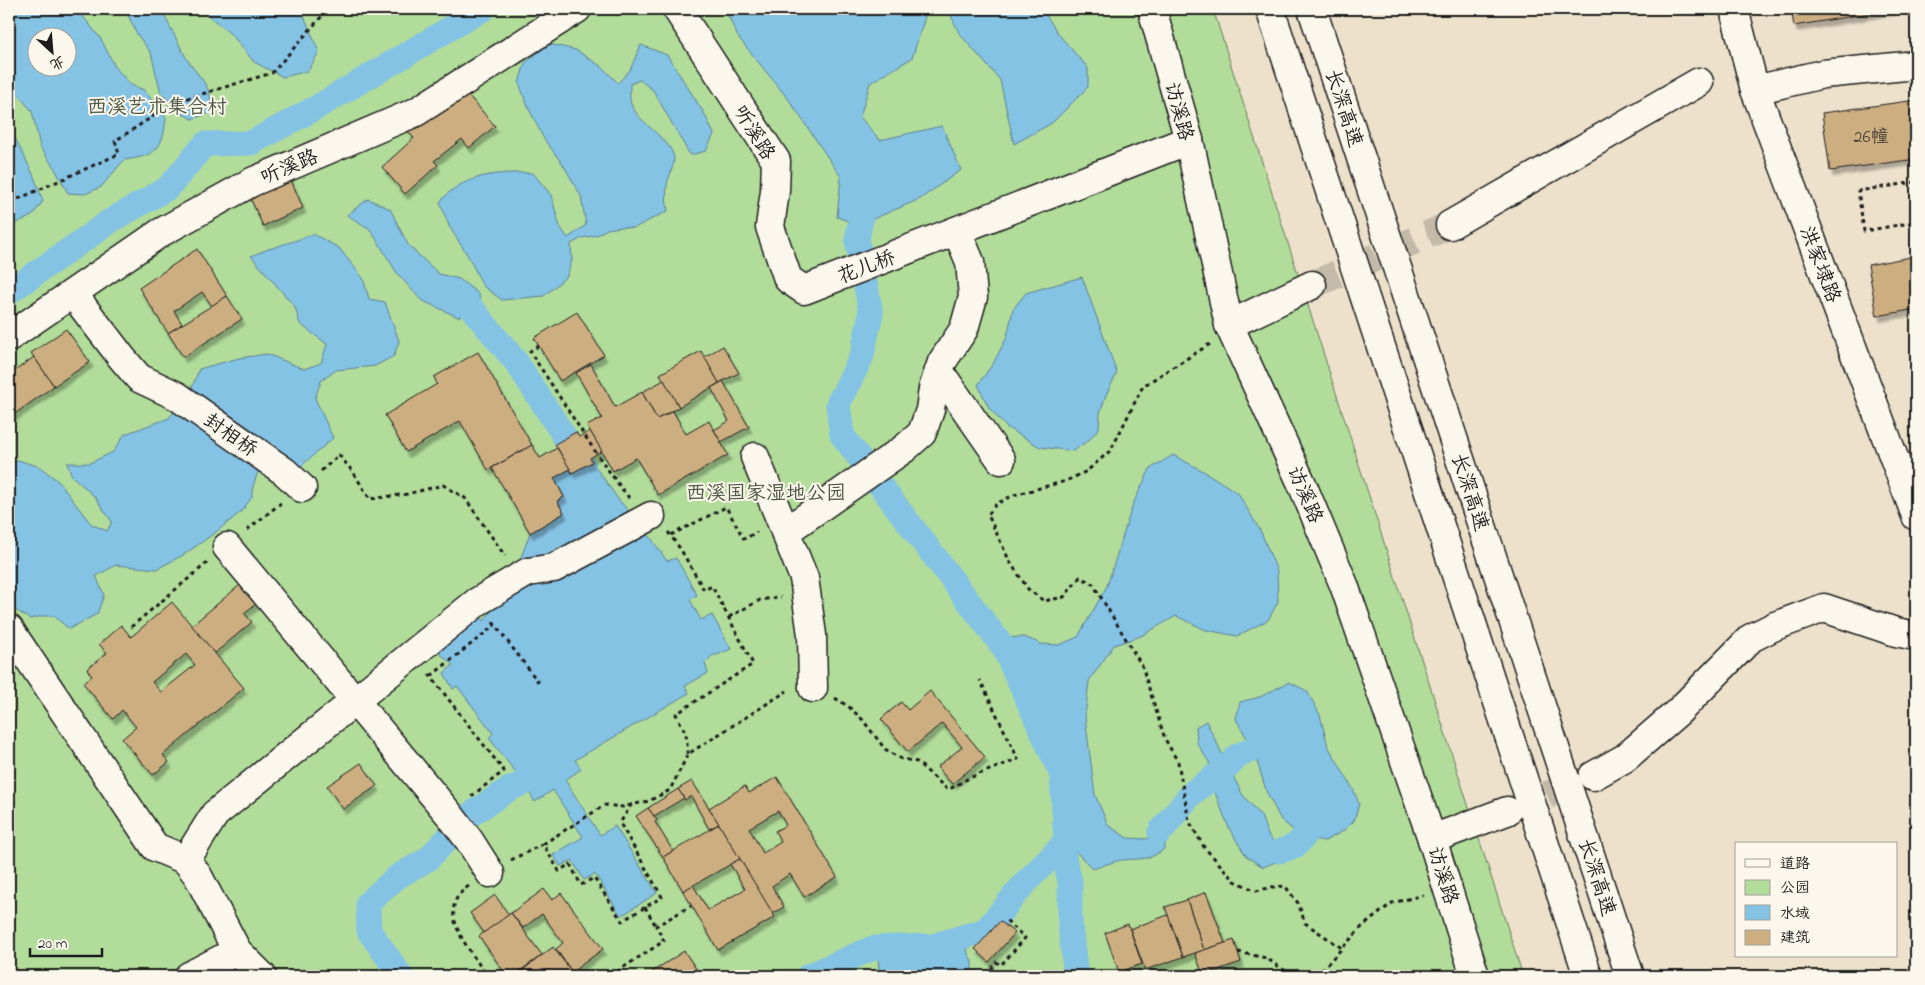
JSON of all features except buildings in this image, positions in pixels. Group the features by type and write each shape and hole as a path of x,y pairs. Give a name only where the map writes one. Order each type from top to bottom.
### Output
{"main road":[{"name":"听溪路","path":"9,337 160,233 252,182 416,112 577,9"},
{"name":"听溪路","path":"677,9 776,161 775,191 770,227 788,279 804,290"},
{"name":"访溪路","path":"1152,9 1189,140 1231,328 1302,484 1344,585 1432,839 1475,976"},
{"name":"长深高速","path":"1270,9 1588,976"},
{"name":"长深高速","path":"1312,9 1630,976"},
{"name":"洪家埭路","path":"1734,9 1755,90 1916,516"},
{"path":"1755,90 1823,74 1916,65"},
{"path":"1450,225 1699,82"},
{"path":"782,526 835,495 905,448 922,433 942,362 964,329 973,296 970,262 957,231 1189,140"},
{"name":"花儿桥","path":"804,290 957,231"},
{"path":"1231,328 1312,285"},
{"name":"封相桥","path":"73,294 139,378 177,396 293,480"},
{"path":"939,371 1001,460"},
{"path":"755,457 804,578 812,635 813,688"},
{"path":"186,860 215,814 477,602 523,575 554,568 651,516"},
{"path":"227,547 449,814 469,840 490,874"},
{"path":"1593,776 1625,758 1678,712 1751,638 1774,626 1824,608 1896,632 1916,636"},
{"path":"9,629 155,847 186,860 198,876 237,951 262,976"},
{"path":"1432,839 1507,811"},
{"path":"189,976 237,951"}],"path":[{"path":"9,186 18,199 119,154 115,141 175,102 272,73 328,9"},
{"path":"1916,182 1858,191 1864,231 1916,222"},
{"path":"1231,328 1143,386 1112,450 1087,471 1066,481 1014,495 996,504 988,515 1010,562 1028,589 1044,601 1064,597 1080,576 1093,584 1142,666 1165,739 1178,762 1189,821 1204,847 1235,880 1256,891 1285,886 1298,903 1305,922 1342,948"},
{"path":"539,346 530,351 596,454 633,502 651,516 670,535 704,590 712,586 753,664 676,714 686,734 688,754"},
{"path":"131,627 227,547 293,480 339,456 353,472 370,499 407,494 443,485 466,498 523,575"},
{"path":"670,535 726,507 744,539 782,526"},
{"path":"729,617 760,600 782,596 806,597"},
{"path":"477,602 539,683"},
{"path":"431,676 495,625"},
{"path":"412,654 504,772 449,814"},
{"path":"487,976 456,927 452,905 460,892 517,857 543,844 605,805 623,807 649,801 670,790 688,754 789,690 820,688 862,719 885,749 899,758 917,762 948,790 969,778 1018,759 980,680"},
{"path":"543,844 559,871 570,864 581,885 594,878 622,921 662,897 620,823 631,805"},
{"path":"1316,976 1362,927 1392,903 1447,887"},
{"path":"656,926 692,906"},
{"path":"610,976 664,941 645,907"},
{"path":"987,976 996,962 1001,965 1025,938 1005,920"},
{"path":"1238,952 1266,958 1293,976"}],"green space":[{"name":"西溪国家湿地公园","path":"9,9 1213,9 1523,976 9,976"}],"water":[{"path":"9,9 77,9 101,39 115,67 131,85 144,90 166,118 165,129 163,138 156,150 143,156 124,160 101,187 85,194 68,193 40,147 32,111 9,84"},
{"path":"125,9 161,9 184,54 207,88 211,103 210,113 192,119 179,112 161,93 151,53 137,34"},
{"path":"205,9 299,9 304,16 319,52 308,71 283,77 254,62 232,35 209,16"},
{"path":"725,9 919,9 925,17 912,58 870,83 860,117 880,140 942,126 961,170 920,199 859,225 837,217 841,177 789,100 738,37"},
{"path":"948,9 1042,9 1059,35 1088,68 1088,87 1052,123 1014,144 1000,80 959,33"},
{"path":"549,44 576,50 602,67 618,83 630,70 641,45 667,55 704,113 714,134 706,151 690,155 653,90 640,80 630,84 630,102 635,111 672,151 674,158 667,184 666,198 668,211 634,228 607,229 597,235 582,238 571,244 572,260 567,276 544,296 502,300 483,286 468,256 449,226 440,202 449,193 470,180 494,174 533,173 551,195 560,227 568,238 586,225 581,196 564,166 544,139 528,107 519,83 525,63"},
{"path":"9,126 33,174 43,201 32,216 14,224 9,221"},
{"path":"368,199 390,209 408,245 439,274 459,279 479,294 480,307 458,317 421,300 397,273 370,229 347,215"},
{"path":"313,234 339,248 363,278 369,299 385,302 399,341 394,356 375,366 336,370 321,381 315,398 333,438 299,468 269,460 257,474 252,497 242,511 185,554 157,569 116,565 96,576 104,595 97,614 69,629 54,616 30,619 9,606 9,468 18,460 40,467 58,481 91,524 107,531 112,522 95,497 72,476 67,463 90,463 113,452 125,434 169,418 190,393 199,369 239,358 267,354 304,369 321,363 327,344 300,324 295,307 251,256"},
{"path":"1082,277 1117,373 1106,395 1100,413 1099,428 1089,440 1073,451 1040,447 1006,427 989,408 978,385 994,362 1007,337 1013,309 1026,293"},
{"path":"1173,455 1238,493 1261,532 1277,571 1278,602 1268,620 1237,636 1206,630 1176,616 1141,636 1114,645 1089,681 1085,716 1095,795 1108,825 1127,838 1147,839 1160,832 1166,839 1164,849 1154,856 1112,862 1093,869 1066,842 1062,775 1030,703 997,638 1025,637 1041,644 1059,645 1078,637 1107,586 1133,504 1150,469"},
{"path":"592,462 618,499 646,531 667,561 676,558 697,595 690,600 701,620 712,615 731,649 713,655 705,663 708,673 685,686 689,693 575,760 581,769 565,780 600,835 615,826 657,893 621,916 595,874 584,880 572,860 560,866 553,855 583,837 553,790 535,802 524,783 489,738 493,733 457,686 453,689 444,673 453,665 431,646 475,609 484,621 500,598 519,563 530,533 564,513 557,501 564,497 554,478 570,469 572,473"},
{"path":"1289,682 1307,691 1320,715 1328,746 1353,789 1359,804 1354,821 1343,831 1325,841 1303,838 1281,820 1267,793 1253,749 1236,719 1240,702 1260,697"},
{"path":"1206,721 1242,794 1261,816 1268,835 1286,858 1263,867 1246,856 1229,828 1213,788 1209,762 1197,743 1196,727"},
{"path":"974,933 967,951 972,961 972,976 884,976 879,971 878,947 933,946"}],"waterway":[{"path":"9,292 112,220 168,188 205,144 251,143 319,106 483,9"},
{"path":"808,976 873,948 933,946 986,930 1025,883 1066,842 1062,775 1004,648 842,435 838,404 862,356 871,313 857,240 863,207 859,193"},
{"path":"473,310 517,363 584,467"},
{"path":"1160,832 1192,793 1229,766 1237,756 1253,749"},
{"path":"401,976 369,931 368,903 397,877 428,859 470,815 509,789 524,783 551,766"},
{"path":"1280,851 1295,846 1303,838"},
{"path":"1061,846 1070,881 1070,925 1076,976"}],"tunnel":[{"path":"1312,285 1450,225"},
{"path":"1508,811 1589,778"}],"park label":[{"name":"西溪艺术集合村","path":"157,106"}]}
